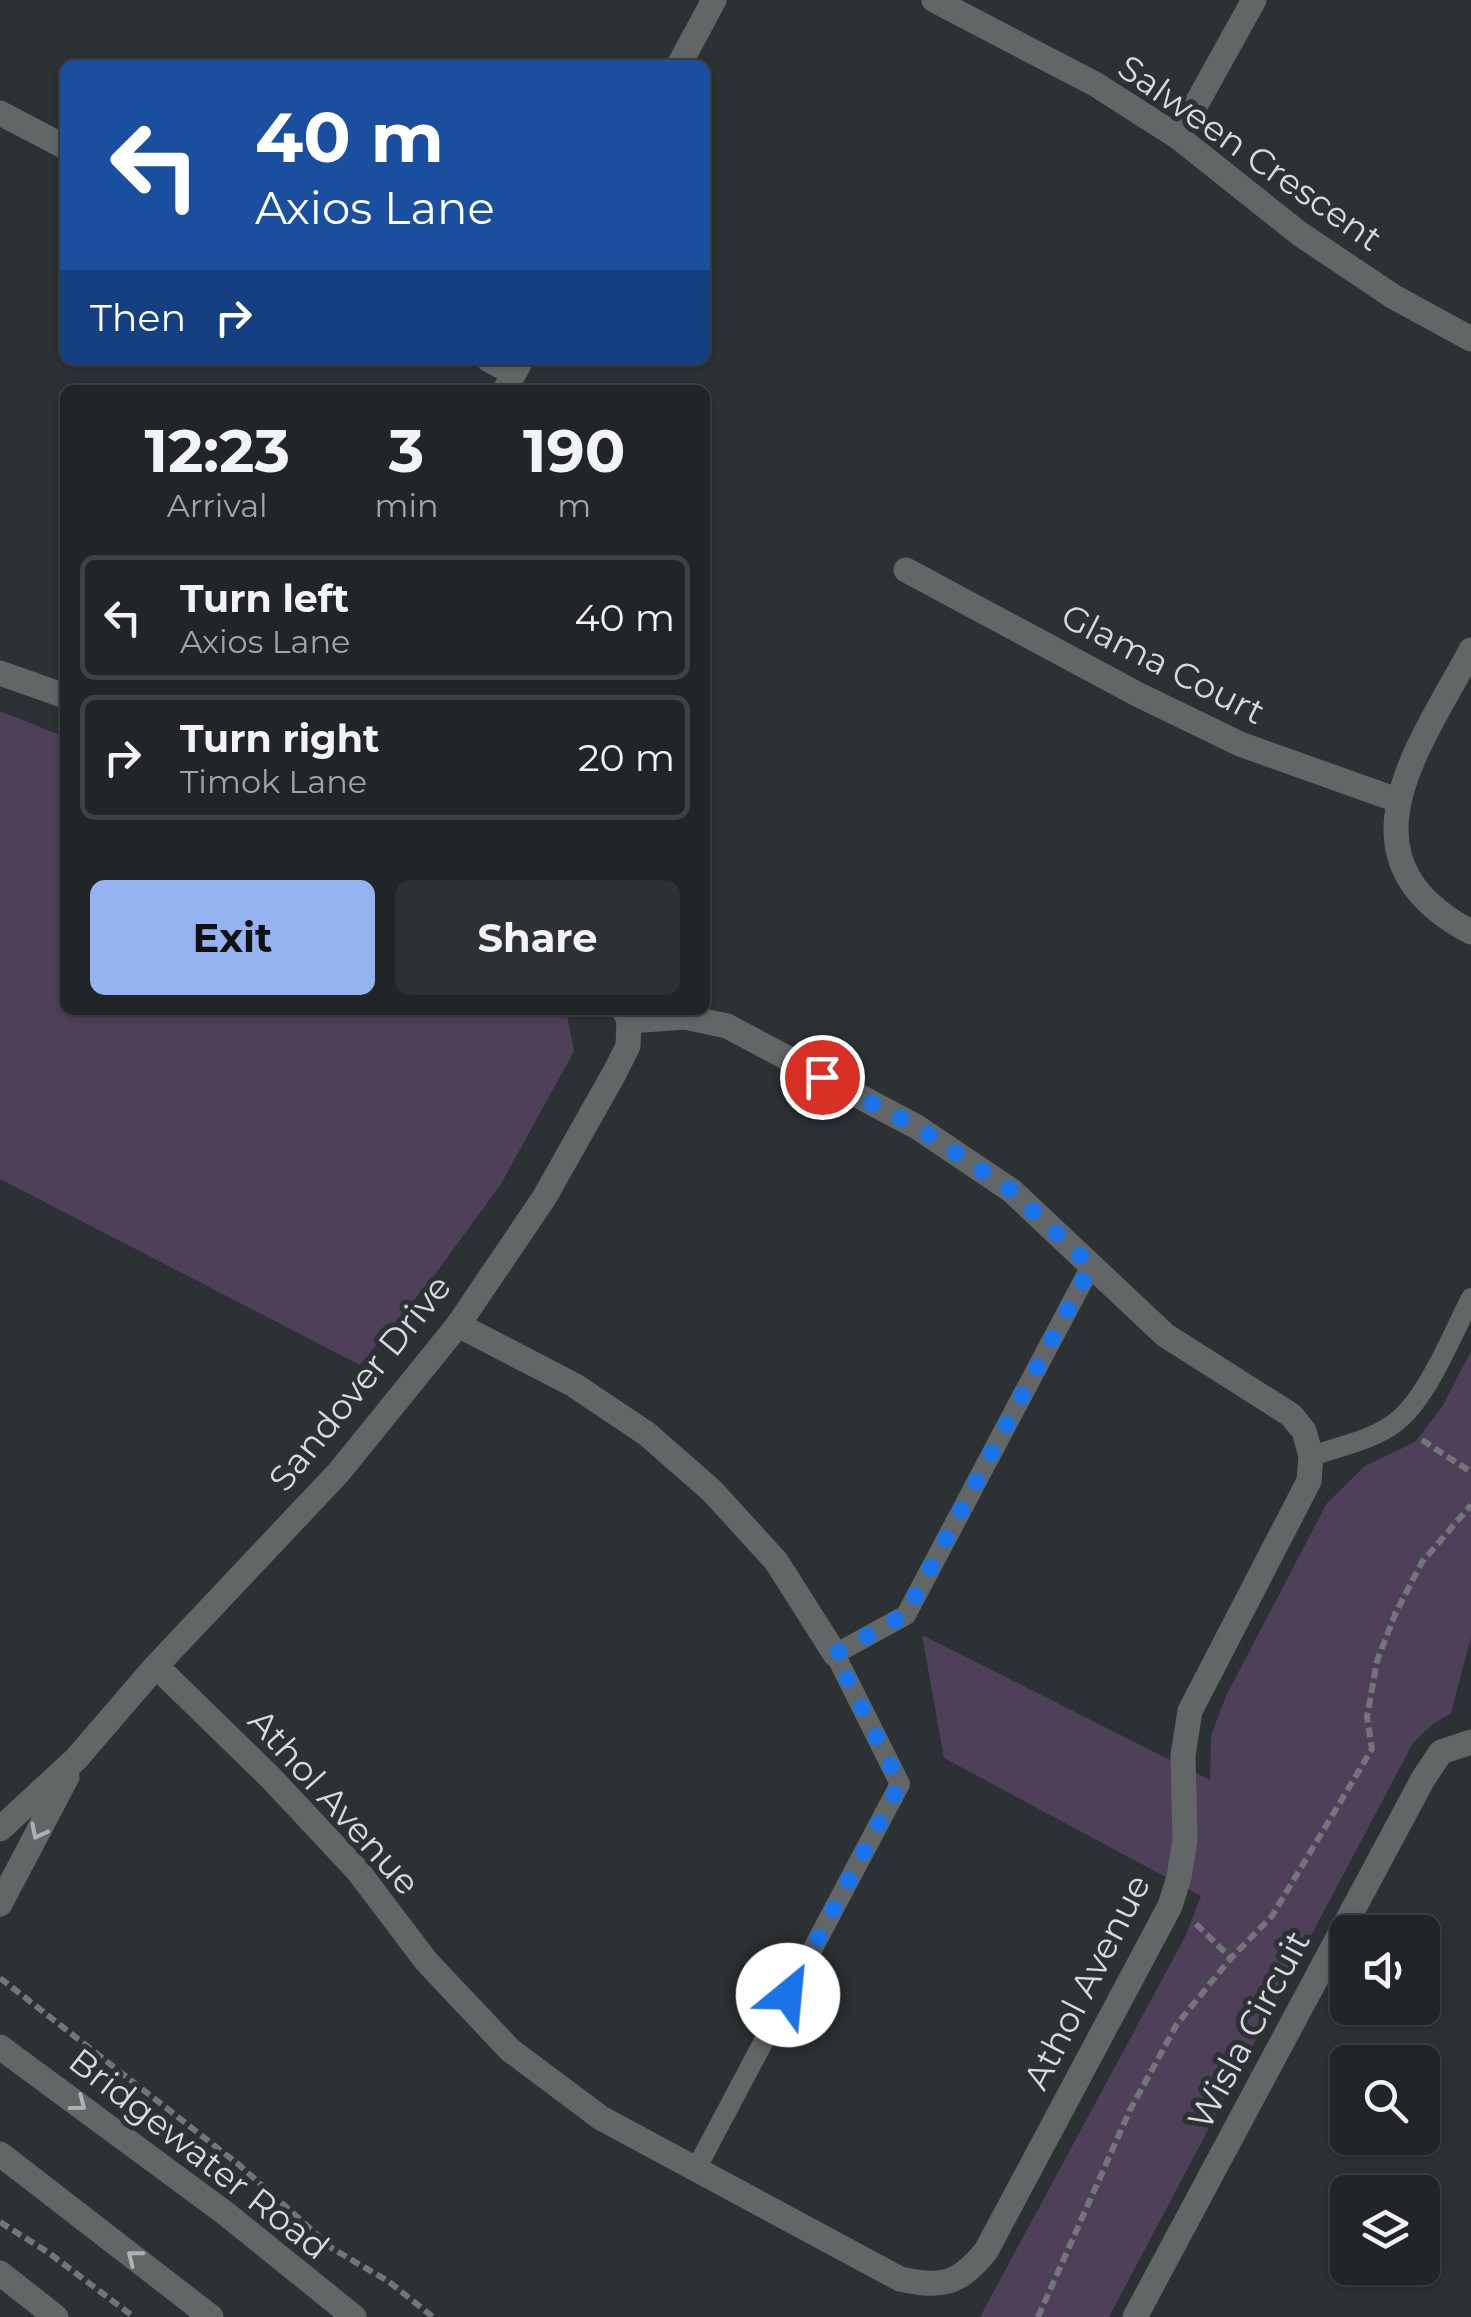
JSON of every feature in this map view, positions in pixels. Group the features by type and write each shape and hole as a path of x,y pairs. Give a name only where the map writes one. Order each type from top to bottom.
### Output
{"street":[{"path":"682,60 714,0"},
{"name":"Salween Crescent","path":"934,0 1095,84 1178,137 1300,234 1394,297 1471,338"},
{"path":"1178,137 1254,0"},
{"path":"0,113 60,143"},
{"name":"Glama Court","path":"906,570 1137,694 1240,744 1397,800"},
{"path":"1471,650 1410,766 1397,800 1397,839 1410,882 1432,908 1471,932"},
{"path":"0,673 60,694"},
{"path":"627,1016 685,1017 727,1026 933,1138 1012,1191 1166,1334 1292,1415 1304,1431 1311,1456"},
{"name":"Sandover Drive","path":"0,1829 76,1759 156,1666 339,1472 458,1325 544,1198 616,1072 628,1046 627,1016"},
{"path":"458,1325 574,1384 660,1445 712,1491 776,1561 835,1654"},
{"name":"Athol Avenue","path":"156,1666 271,1778 358,1871 426,1961 510,2050 601,2118 695,2171 900,2279 928,2285 950,2282 968,2272 986,2251 1170,1906 1186,1840 1182,1755 1190,1711 1298,1505 1309,1481 1311,1456"},
{"name":"Wisla Circuit","path":"1135,2317 1424,1779 1441,1752 1471,1742"},
{"name":"Sandover Drive","path":"0,1904 76,1759"},
{"name":"Bridgewater Road","path":"0,2047 225,2213 354,2317"},
{"path":"0,2154 211,2317"},
{"path":"0,2273 56,2317"}],"lane":[{"path":"695,2171 900,1784 835,1654 906,1614 1091,1266"},
{"path":"1311,1456 1374,1436 1396,1424 1419,1396 1471,1298"}],"path":[{"path":"1396,1424 1471,1472"},
{"path":"1038,2317 1139,2093 1177,2024 1231,1958 1272,1916 1372,1749 1366,1717 1377,1662 1396,1612 1422,1562 1471,1505"},
{"path":"1170,1906 1210,1934 1231,1958"},
{"path":"0,1978 238,2164 333,2249 388,2281 433,2317"},
{"path":"0,2222 49,2253 134,2317"}],"shaded area":[{"path":"0,711 60,735 60,1015 567,1015 574,1051 501,1184 433,1277 360,1365 0,1179"},
{"path":"1471,1351 1471,1637 1451,1713 1413,1743 1109,2317 980,2317 1185,1937 1201,1896 944,1758 922,1635 1210,1780 1211,1736 1226,1696 1327,1503 1365,1466 1415,1442 1442,1407"}],"route":[{"path":"788,1995 900,1784 835,1654 906,1614 1091,1266 1012,1191 917,1127 822,1077"}]}
